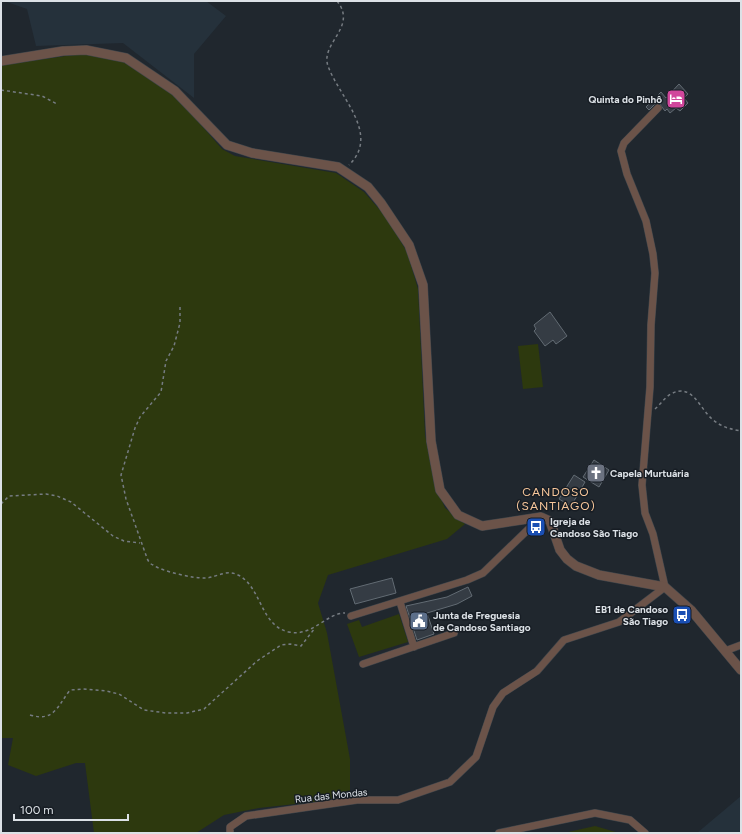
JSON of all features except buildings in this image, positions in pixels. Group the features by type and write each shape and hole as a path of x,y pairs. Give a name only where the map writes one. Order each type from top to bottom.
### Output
{"street":[{"path":"1,61 86,50 126,58 175,91 227,145 252,154 338,167 368,187 381,203 409,245 422,285 431,441 440,490 458,515 482,526 540,517 550,521 560,550 567,559 576,566 599,575 665,587 691,610 741,670"},
{"path":"658,108 624,143 621,150 627,174 646,221 655,267 648,416 642,485 645,513 653,534 665,587"},
{"path":"351,616 400,602 467,580 483,573 540,517"},
{"name":"Rua das Mondas","path":"230,833 230,827 246,816 357,800 398,800 450,782 476,757 493,707 503,693 537,671 564,640 619,622 665,587"},
{"path":"400,602 414,647"},
{"path":"363,664 454,633"},
{"path":"725,651 741,645"},
{"path":"499,833 595,813 630,820 645,833"}],"path":[{"path":"337,1 343,16 342,29 328,50 326,60 342,95 358,119 361,132 360,147 356,159 343,171"},
{"path":"1,90 42,96 57,104"},
{"path":"180,307 180,323 174,346 166,361 161,392 140,417 135,428 121,475 126,499 140,543 147,558 153,565 162,569 206,578 227,572 238,576 249,584 261,606 278,628 291,632 315,628"},
{"path":"648,416 671,394 680,392 689,393 698,400 712,419 727,428 741,431"},
{"path":"1,504 9,496 46,494 57,496 71,502 113,536 124,541 140,543"},
{"path":"30,715 46,717 52,715 70,690 83,689 119,694 144,710 166,713 187,713 204,710 257,661 281,645 290,644 301,646 315,628 329,618 344,613 351,616"}],"shaded area":[{"path":"4,1 206,1 226,16 194,54 194,98 123,43 36,46 27,9"},
{"path":"741,796 741,833 697,833"}],"green space":[{"path":"87,53 125,61 170,92 189,111 222,149 235,156 336,173 364,192 386,217 407,252 418,289 425,435 434,482 445,508 465,524 447,539 328,575 318,603 327,633 350,759 350,794 322,801 259,808 224,815 196,833 94,833 85,763 76,763 36,776 8,765 13,738 1,738 1,65"},
{"path":"538,344 543,387 523,389 518,346"},
{"path":"399,614 408,642 359,657 347,624 359,620 362,627"},
{"path":"595,826 619,833 564,833"}],"place":[{"name":"Quinta do Pinhô","path":"676,99"},
{"name":"Capela Murtuária","path":"596,473"},
{"name":"Igreja de Candoso São Tiago","path":"536,527"},
{"name":"EB1 de Candoso São Tiago","path":"682,615"},
{"name":"Junta de Freguesia de Candoso Santiago","path":"419,621"}],"district":[{"name":"CANDOSO (SANTIAGO)","path":"556,499"}]}
